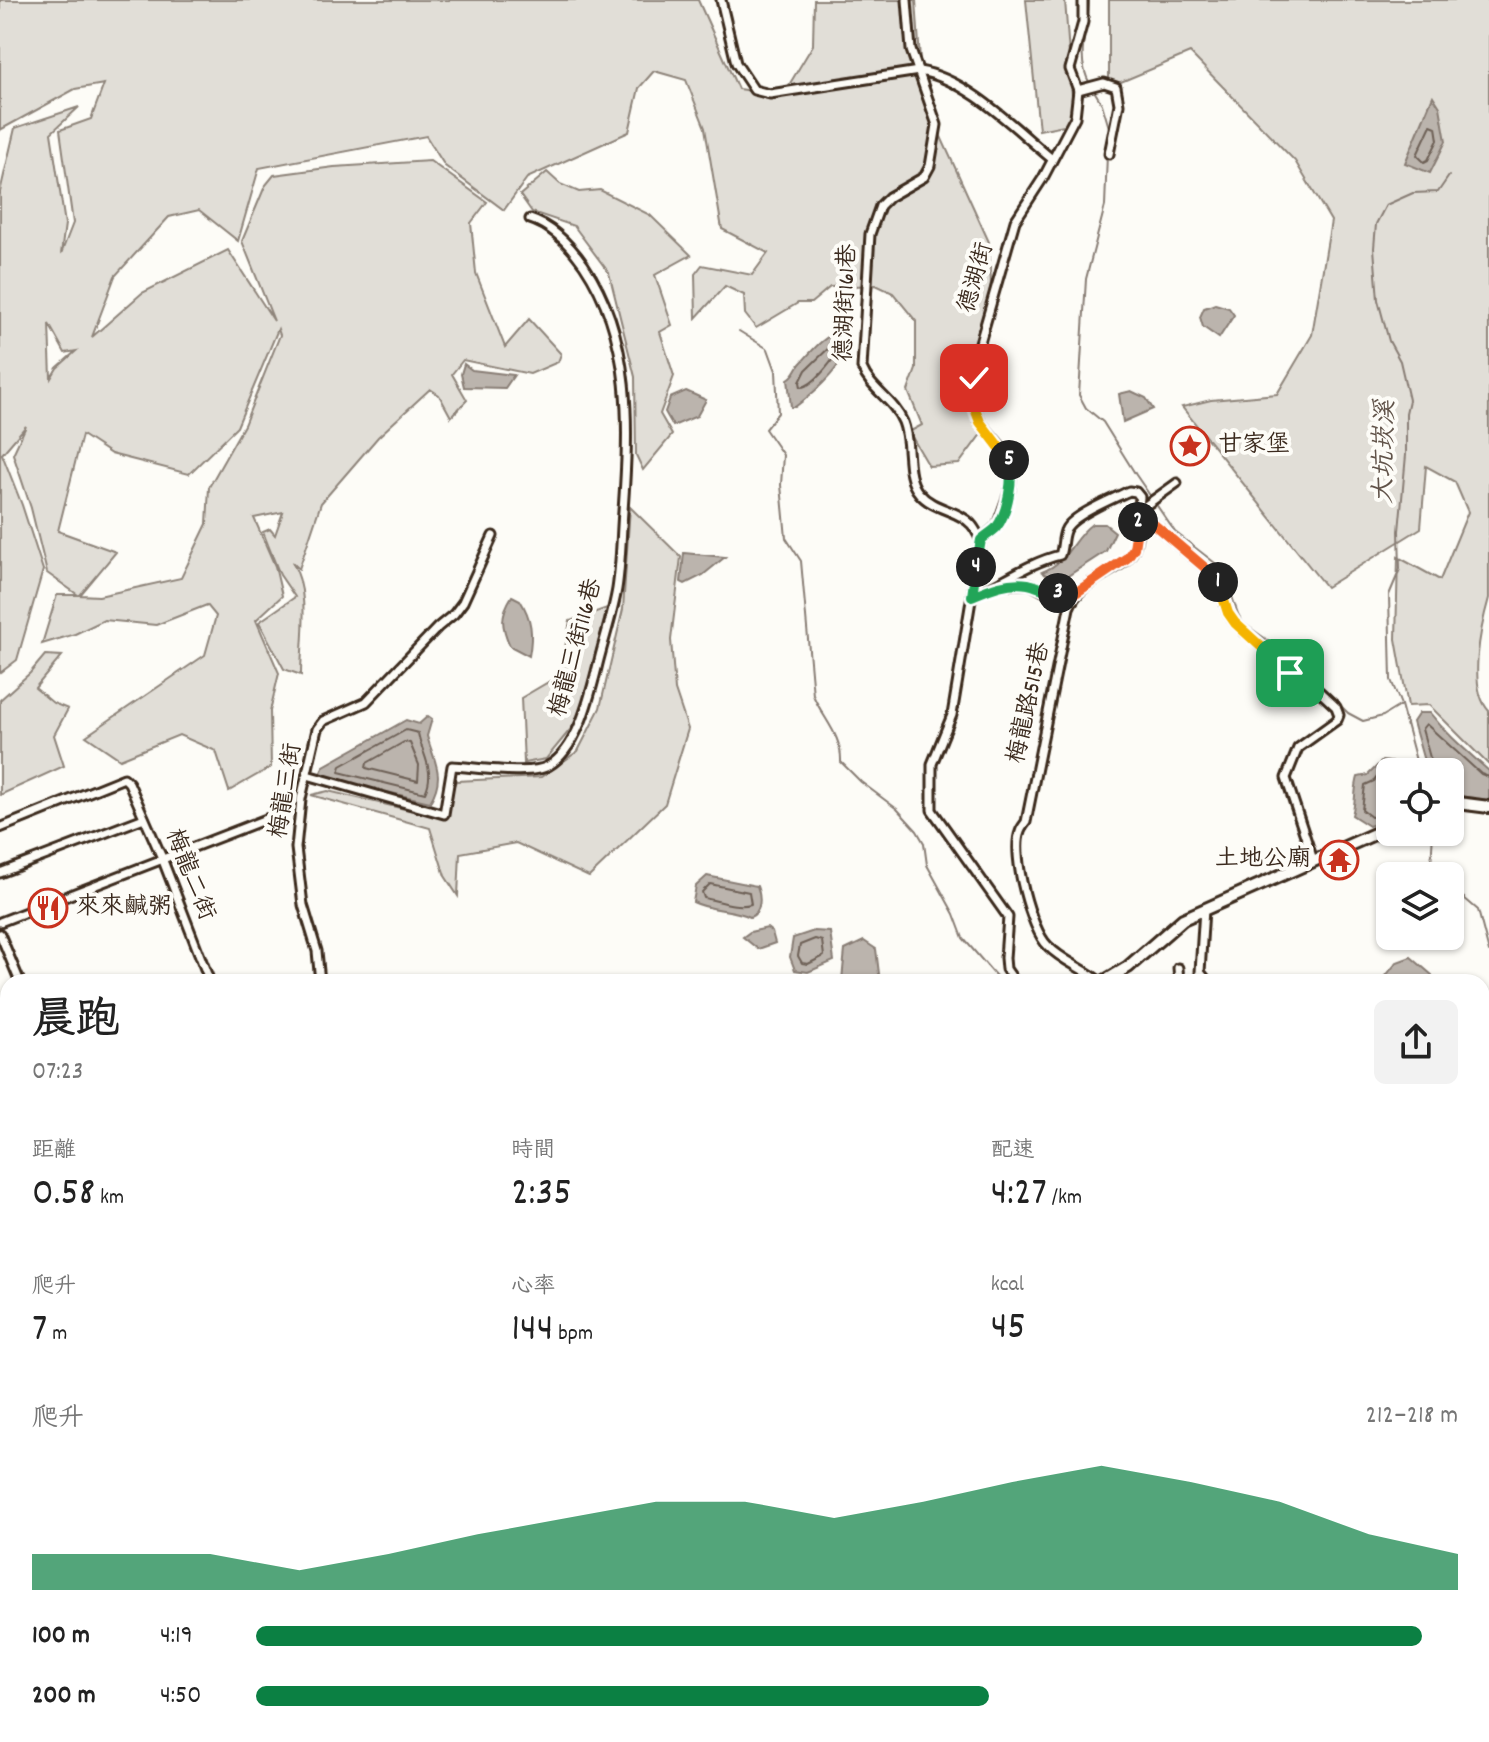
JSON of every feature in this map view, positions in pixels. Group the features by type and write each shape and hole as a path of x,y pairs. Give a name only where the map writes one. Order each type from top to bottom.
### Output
{"street":[{"path":"721,0 736,63 754,90 770,94 919,71 939,74 960,85 1052,159"},
{"name":"德湖街161巷","path":"907,0 911,50 937,125 930,166 924,177 889,197 873,219 862,368 868,382 895,408 903,423 910,456 910,478 915,490 928,503 970,522 981,540"},
{"name":"德湖街","path":"1009,974 1005,958 1008,917 932,810 932,764 952,715 981,540 997,526 1010,490 1012,469 1008,455 980,422 974,406 977,353 1015,221 1043,178 1075,117 1085,88 1070,69 1083,22 1083,0"},
{"path":"1085,88 1110,83 1116,87 1118,93 1109,154"},
{"name":"梅龍三街116巷","path":"307,775 444,814 452,766 531,771 548,767 584,720 617,590 627,422 622,369 608,308 577,255 561,237 540,222 530,219"},
{"path":"1138,511 1177,483"},
{"path":"972,596 1001,584 1037,561 1060,555 1065,529 1074,517 1129,491 1136,492 1140,497 1134,548 1127,558 1074,594 1045,592 1030,584 1001,584"},
{"path":"1138,511 1216,577 1228,613 1235,623 1290,673 1320,692 1336,707 1337,720 1298,748 1286,778 1313,860"},
{"name":"梅龍三街","path":"319,974 317,951 303,905 296,848 297,824 317,729 323,721 366,702 454,614 463,602 493,536"},
{"name":"梅龍路515巷","path":"1074,594 1026,822 1019,833 1019,856 1021,882 1041,939 1051,950 1091,974"},
{"name":"梅龍二街","path":"0,828 124,778 162,858 207,974"},
{"path":"1464,804 1489,807"},
{"path":"0,922 279,814"},
{"path":"0,873 144,818"},
{"path":"1115,974 1128,967 1183,919 1376,833"},
{"path":"1202,974 1204,909"},
{"path":"0,934 17,974"},
{"path":"1178,968 1178,974"}],"shaded area":[{"path":"0,0 698,0 738,89 783,95 813,45 814,0 916,0 920,60 937,128 989,242 991,283 973,383 987,426 959,464 929,466 909,432 922,425 908,391 916,369 916,321 893,293 876,285 830,287 811,303 798,303 756,328 745,314 744,295 725,286 696,318 695,274 702,265 752,275 768,253 722,229 705,128 686,80 654,71 639,88 629,132 527,178 504,210 445,166 426,136 259,168 238,241 199,210 169,217 115,276 92,337 142,293 228,250 274,321 242,241 265,186 274,175 334,167 430,161 487,202 471,223 476,273 505,347 529,319 561,354 558,362 530,374 463,360 452,374 467,400 451,417 439,395 430,389 378,437 321,503 299,569 292,562 298,574 303,602 301,675 284,669 259,622 295,597 280,575 263,532 270,529 275,535 283,512 254,518 275,566 282,596 256,620 279,673 270,711 271,767 229,791 216,751 179,735 120,759 86,736 205,655 216,616 207,605 156,625 104,620 75,634 42,644 57,595 78,595 47,573 31,508 13,454 26,426 2,454 43,570 17,660 0,673 0,192 15,128 79,107 51,133 65,224 61,254 73,223 60,130 91,119 104,84 75,89 0,130","holes":["49,324 65,353 76,351 51,378","278,329 280,335 244,425 209,487 207,524 181,578 99,596 80,595 116,552 58,531 82,435 111,454 189,474 237,427"]},
{"path":"1026,0 1065,0 1074,123 1039,130"},
{"path":"1109,0 1489,0 1489,598 1477,673 1482,701 1489,711 1489,765 1429,705 1408,706 1396,639 1398,557 1440,580 1468,512 1455,482 1426,466 1421,528 1326,587 1182,407 1211,400 1277,394 1312,335 1331,221 1295,161 1190,53 1109,87"},
{"path":"547,172 560,184 579,192 600,190 650,215 691,255 655,275 672,325 660,332 674,376 660,414 672,435 643,470 636,455 635,377 609,273 574,226 532,212 520,195"},
{"path":"630,507 681,557 671,640 675,690 688,729 665,804 589,877 516,843 460,853 458,896 445,876 430,828 311,795 328,791 439,817 456,781 541,777 578,751 600,708 623,609"},
{"path":"607,608 579,719 546,759 524,763 521,698 560,675 570,621"},
{"path":"45,655 62,656 35,688 53,703 68,709 54,735 64,766 0,795 0,700"}],"water":[{"path":"1433,96 1440,107 1446,141 1430,173 1405,163"},
{"path":"1215,304 1229,308 1234,315 1219,338 1203,327 1200,317 1204,308"},
{"path":"841,331 847,335 847,345 838,365 812,393 791,407 788,379 818,344"},
{"path":"464,364 472,370 514,375 505,388 464,387 461,374"},
{"path":"686,391 706,400 697,416 673,426 665,412 670,398"},
{"path":"1131,391 1146,398 1153,409 1123,422 1119,394"},
{"path":"1092,524 1105,524 1115,532 1106,551 1057,583 1042,572 1059,562"},
{"path":"684,553 725,557 703,575 685,584 681,582"},
{"path":"512,596 520,600 529,620 529,656 510,646 505,632 505,609"},
{"path":"1419,713 1430,713 1489,771 1489,800 1464,797 1464,758 1423,758 1413,722"},
{"path":"428,716 432,719 427,736 438,776 430,802 323,777 321,772 324,766 406,720 419,724"},
{"path":"1376,767 1376,824 1369,826 1352,815 1358,777 1368,775"},
{"path":"707,876 757,886 760,899 757,912 750,917 693,902 696,886"},
{"path":"767,928 772,932 775,943 758,949 743,937 750,932"},
{"path":"814,931 830,932 834,961 808,972 795,970 790,957 793,938"},
{"path":"864,941 876,949 879,974 843,974 845,950"},
{"path":"1411,957 1431,974 1387,974 1397,962"}],"waterway":[{"path":"1089,0 1083,63 1090,84"},
{"path":"1093,89 1102,104 1110,131"},
{"path":"1107,154 1105,206 1086,279 1079,395 1086,408 1103,422 1175,532 1215,563 1226,579 1243,623 1266,639 1298,672 1317,682 1348,713 1363,721 1383,716 1401,705"},
{"name":"大坑崁溪","path":"1415,758 1391,680 1389,595 1400,569 1399,531 1409,400 1400,361 1389,341 1378,300 1374,248 1376,224 1386,205 1413,193 1438,192 1449,176"},
{"path":"739,331 768,349 776,371 778,413 765,429 783,455 781,485 786,538 801,561 813,695 835,735 841,762 861,782 897,809 917,831 924,843 927,865 954,914 963,938 994,974"},
{"name":"大坑崁溪","path":"1431,862 1432,846"},
{"name":"大坑崁溪","path":"1464,898 1478,910 1489,952"}],"place":[{"name":"甘家堡","path":"1190,446"},
{"name":"土地公廟","path":"1339,860"},
{"name":"來來鹹粥","path":"48,908"}],"route":[{"path":"974,378 974,406 980,422 1008,455 1012,469 1010,490 997,526 981,540 972,596 1001,584 1030,584 1045,592 1074,594 1127,558 1134,548 1138,511 1216,577 1228,613 1235,623 1290,673"}]}
